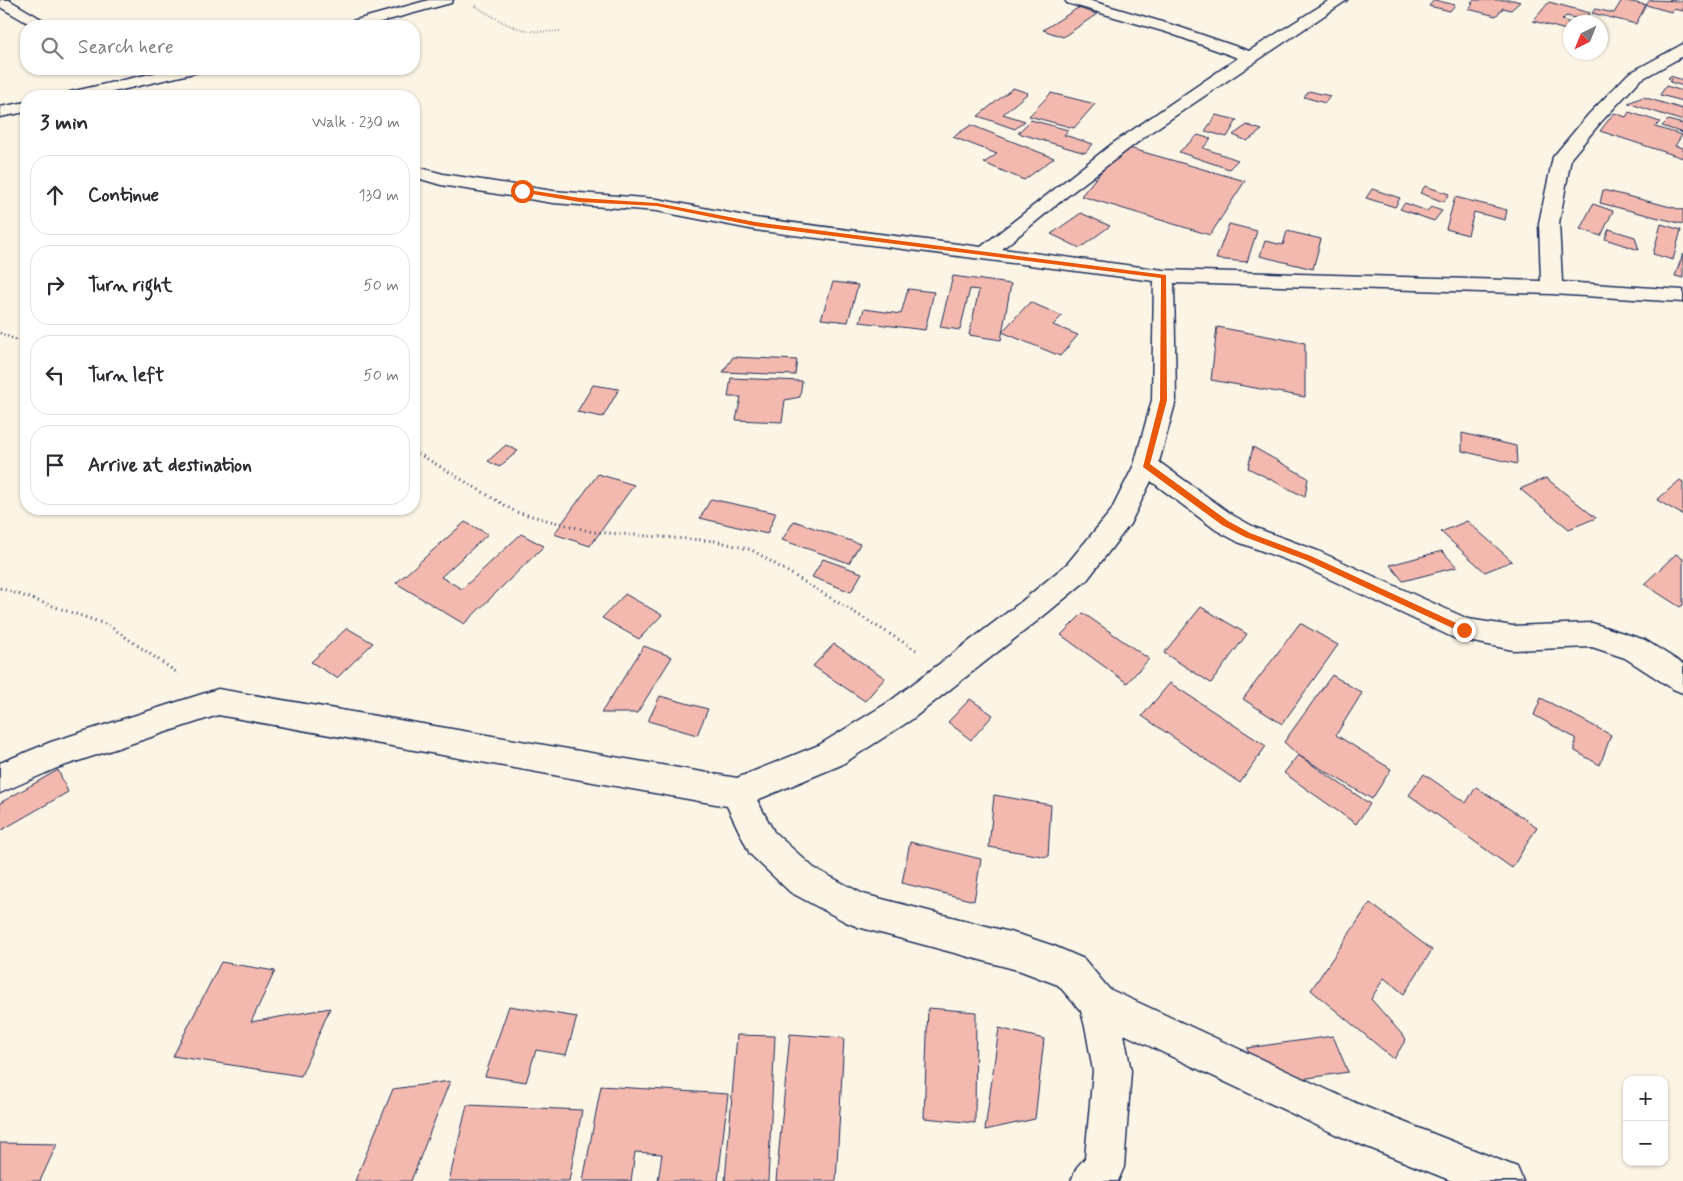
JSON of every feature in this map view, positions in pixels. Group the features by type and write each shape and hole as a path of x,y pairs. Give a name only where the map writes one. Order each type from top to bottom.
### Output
{"street":[{"path":"4,4 33,0"},
{"path":"372,20 446,0"},
{"path":"1072,0 1174,30 1252,56"},
{"path":"986,253 1139,132 1340,0"},
{"path":"4,4 32,20"},
{"path":"1552,288 1549,223 1562,158 1594,119 1634,77 1683,49"},
{"path":"126,75 138,83"},
{"path":"105,90 169,75"},
{"path":"0,112 20,107"},
{"path":"420,173 441,179 553,197 657,205 755,224 1164,276 1552,288 1683,296"},
{"path":"0,778 51,756 218,702 737,792 830,755 900,712 1031,610 1077,572 1121,517 1146,465 1164,400 1164,276"},
{"path":"1146,465 1225,523 1247,535 1309,558 1464,630 1513,638 1592,635 1635,649 1683,680"},
{"path":"737,792 762,843 802,880 858,910 1021,953 1054,964 1070,972 1096,1002 1105,1031 1112,1070 1104,1167 1091,1181"},
{"path":"1096,1002 1349,1120 1503,1181"}],"path":[{"path":"446,0 474,5 499,22 523,33 560,31"},
{"path":"0,333 20,341"},
{"path":"420,455 516,512 593,532 645,537 716,540 752,550 952,671"},
{"path":"0,588 108,625 218,702"}],"building":[{"path":"1434,0 1455,5 1450,11 1429,6"},
{"path":"1473,0 1513,0 1520,2 1511,10 1503,8 1496,16 1468,9 1473,4 1471,3"},
{"path":"1622,0 1646,5 1636,24 1608,17 1608,15 1592,13 1595,9 1614,13"},
{"path":"1650,0 1683,1 1683,11 1673,9 1671,12 1646,5"},
{"path":"1549,2 1590,13 1588,15 1563,15 1563,29 1533,21"},
{"path":"1078,8 1097,14 1063,37 1043,30"},
{"path":"1670,76 1683,80 1683,86 1670,82 1672,79 1668,78"},
{"path":"1666,86 1683,91 1683,101 1660,95"},
{"path":"1013,88 1028,93 1003,114 1025,121 1015,129 978,116"},
{"path":"1309,91 1330,96 1325,103 1304,97"},
{"path":"1051,93 1095,104 1074,128 1029,116"},
{"path":"1643,97 1683,109 1683,121 1628,103"},
{"path":"1629,112 1660,122 1655,127 1682,135 1675,146 1683,148 1683,158 1600,131 1614,113 1626,117"},
{"path":"1216,115 1237,120 1227,137 1205,131"},
{"path":"1031,120 1068,130 1064,135 1093,144 1085,153 1018,133"},
{"path":"1668,120 1683,124 1683,133 1662,126"},
{"path":"971,125 1054,158 1024,180 984,163 997,154 953,137"},
{"path":"1247,125 1262,130 1247,141 1233,135"},
{"path":"1198,135 1211,139 1203,148 1238,160 1229,169 1179,152"},
{"path":"1122,146 1245,181 1210,235 1081,196"},
{"path":"1425,186 1449,194 1444,202 1420,193"},
{"path":"1372,189 1400,198 1395,207 1366,198"},
{"path":"1603,190 1683,210 1683,224 1600,203"},
{"path":"1455,197 1507,210 1505,220 1474,212 1468,235 1446,229"},
{"path":"1405,203 1427,211 1431,207 1442,211 1434,221 1400,209"},
{"path":"1593,204 1613,211 1601,236 1580,229"},
{"path":"1081,213 1110,226 1080,248 1051,234"},
{"path":"1229,224 1257,231 1247,262 1216,259"},
{"path":"1661,224 1681,230 1673,260 1653,254"},
{"path":"1609,229 1635,237 1639,250 1605,239"},
{"path":"1287,231 1321,239 1313,269 1260,256 1265,241 1283,245"},
{"path":"1683,254 1683,278 1675,276"},
{"path":"953,276 1011,284 1001,340 969,335 979,290 970,289 960,330 940,327"},
{"path":"833,282 858,285 848,322 821,319"},
{"path":"908,289 934,292 925,330 860,322 864,309 901,314"},
{"path":"1030,302 1062,316 1053,325 1078,335 1060,356 1002,332"},
{"path":"1217,327 1305,343 1305,397 1211,380"},
{"path":"733,357 797,360 795,375 723,372"},
{"path":"731,378 802,381 800,397 785,400 782,422 736,420 741,397 728,397"},
{"path":"593,385 619,389 603,417 577,412"},
{"path":"1462,433 1516,446 1517,464 1462,451"},
{"path":"506,445 518,451 499,467 488,461"},
{"path":"1253,447 1308,478 1305,497 1248,468"},
{"path":"598,474 634,485 590,546 554,534"},
{"path":"1546,478 1596,518 1569,529 1520,489"},
{"path":"1680,480 1683,482 1683,515 1657,500"},
{"path":"711,499 776,513 767,534 700,518"},
{"path":"794,521 860,544 849,563 782,540"},
{"path":"1467,521 1512,561 1485,572 1441,532"},
{"path":"465,522 488,534 441,577 462,589 521,534 544,546 464,624 396,583"},
{"path":"1442,551 1457,567 1403,581 1390,565"},
{"path":"1676,554 1683,559 1683,605 1680,607 1644,584"},
{"path":"823,559 862,573 851,592 812,577"},
{"path":"625,594 662,615 639,639 602,618"},
{"path":"1201,607 1247,634 1211,683 1164,653"},
{"path":"1083,613 1149,659 1127,683 1061,635"},
{"path":"1300,623 1338,645 1282,724 1243,699"},
{"path":"347,628 373,643 337,678 311,662"},
{"path":"834,644 885,678 865,701 813,666"},
{"path":"644,646 672,657 637,713 601,713"},
{"path":"1332,675 1362,693 1336,735 1391,769 1372,799 1298,755 1284,742"},
{"path":"1170,683 1266,746 1240,783 1142,716"},
{"path":"660,696 708,709 697,735 648,721"},
{"path":"1541,698 1611,735 1600,765 1575,751 1575,738 1534,715"},
{"path":"970,699 993,715 971,740 948,722"},
{"path":"1298,755 1370,804 1356,824 1284,773"},
{"path":"58,770 68,792 0,831 0,803"},
{"path":"1424,774 1466,803 1476,787 1537,827 1512,868 1409,795"},
{"path":"994,795 1051,805 1048,857 989,847"},
{"path":"910,842 981,859 974,901 902,883"},
{"path":"1370,903 1432,950 1404,994 1384,978 1371,999 1406,1039 1394,1059 1311,990"},
{"path":"221,962 275,971 251,1022 330,1008 301,1076 173,1056"},
{"path":"509,1006 577,1017 566,1055 536,1050 526,1082 485,1076"},
{"path":"928,1008 976,1012 975,1123 924,1118"},
{"path":"999,1028 1044,1039 1035,1119 985,1130"},
{"path":"790,1034 844,1038 836,1181 776,1181"},
{"path":"737,1035 775,1036 768,1181 725,1181"},
{"path":"1333,1036 1348,1072 1261,1085 1247,1048"},
{"path":"450,1081 411,1181 355,1181 393,1089"},
{"path":"601,1086 728,1094 718,1181 658,1181 662,1154 635,1152 631,1181 583,1181"},
{"path":"467,1105 582,1110 569,1181 449,1181"},
{"path":"0,1143 57,1144 40,1181 0,1181"}],"route":[{"path":"522,191 580,200 657,205 755,224 1164,276 1164,400 1146,465 1225,523 1247,535 1309,558 1464,630"}]}
